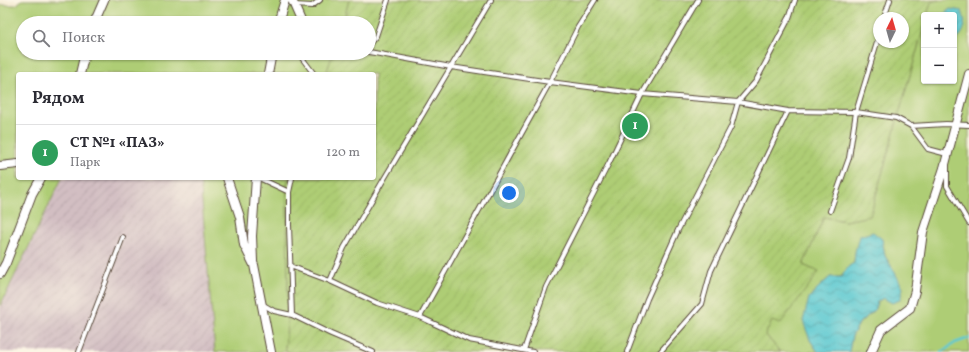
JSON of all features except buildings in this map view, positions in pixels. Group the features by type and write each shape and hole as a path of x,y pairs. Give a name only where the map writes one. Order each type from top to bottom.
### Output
{"street":[{"path":"97,16 104,0"},
{"path":"280,16 285,0"},
{"path":"293,2 299,16"},
{"path":"80,72 83,60"},
{"path":"268,72 271,60"},
{"path":"871,352 880,330 910,308 915,291 923,232 948,154 969,74"},
{"path":"0,166 16,164"},
{"path":"0,274 6,263 32,194 40,180"},
{"path":"228,180 240,217 244,245 254,265"},
{"path":"256,180 252,236 254,265 271,352"}],"lane":[{"path":"293,2 312,6 320,0"},
{"path":"376,36 388,0"},
{"path":"330,281 344,248 491,0"},
{"path":"420,317 550,82 578,27 595,0"},
{"path":"524,350 546,287 642,94 698,0"},
{"path":"627,352 647,299 678,230 731,127 738,102 756,81 789,18 795,0"},
{"path":"886,12 890,0"},
{"path":"830,211 848,158 856,112 875,48"},
{"path":"376,53 451,67 642,94 738,102 788,111 856,112 896,118 911,126 928,149 948,154 948,186 969,223"},
{"path":"304,60 312,72"},
{"path":"660,352 702,304 711,271 788,111"},
{"path":"911,126 956,124 969,125"},
{"path":"263,180 289,192"},
{"path":"292,180 289,192 289,225 292,315"},
{"path":"79,352 123,237"},
{"path":"290,266 330,281 377,303 420,317 470,340 533,352"},
{"path":"261,304 274,311 292,315 373,352"}],"shaded area":[{"path":"61,180 200,180 215,352 0,352 0,306"}],"green space":[{"path":"22,0 349,0 345,16 16,16 16,60 331,60 327,72 16,72 16,180 61,180 0,306 0,5 16,5"},
{"path":"349,0 939,0 931,2 928,12 921,12 921,37 870,216 845,221 824,217 803,265 819,272 780,324 772,321 765,334 780,352 289,352 285,349 288,311 287,184 288,180 376,180 376,72 327,72 331,60 376,60 376,16 345,16"},
{"path":"969,0 969,352 849,352 852,336 860,322 874,311 877,302 902,288 885,256 882,239 855,252 854,263 841,277 830,277 809,298 807,309 810,340 818,352 780,352 765,334 772,321 818,272 803,265 824,217 845,221 870,216 921,37 921,84 957,84 957,39 965,20 957,14 957,12 950,9 946,12 928,12 931,1"},
{"path":"200,180 288,180 287,184 288,311 285,349 289,352 215,352"}],"water":[{"path":"950,9 962,11 965,25 963,32 957,39 957,12 946,12"},
{"path":"873,232 882,239 885,256 903,288 900,300 892,303 883,298 877,302 874,311 860,322 852,336 849,352 818,352 810,340 803,321 809,298 830,277 841,277 849,266 854,263 859,236"}],"waterway":[{"path":"942,352 955,343 969,338"}],"place":[{"name":"СТ №1 «ПАЗ»","path":"635,126"}]}
